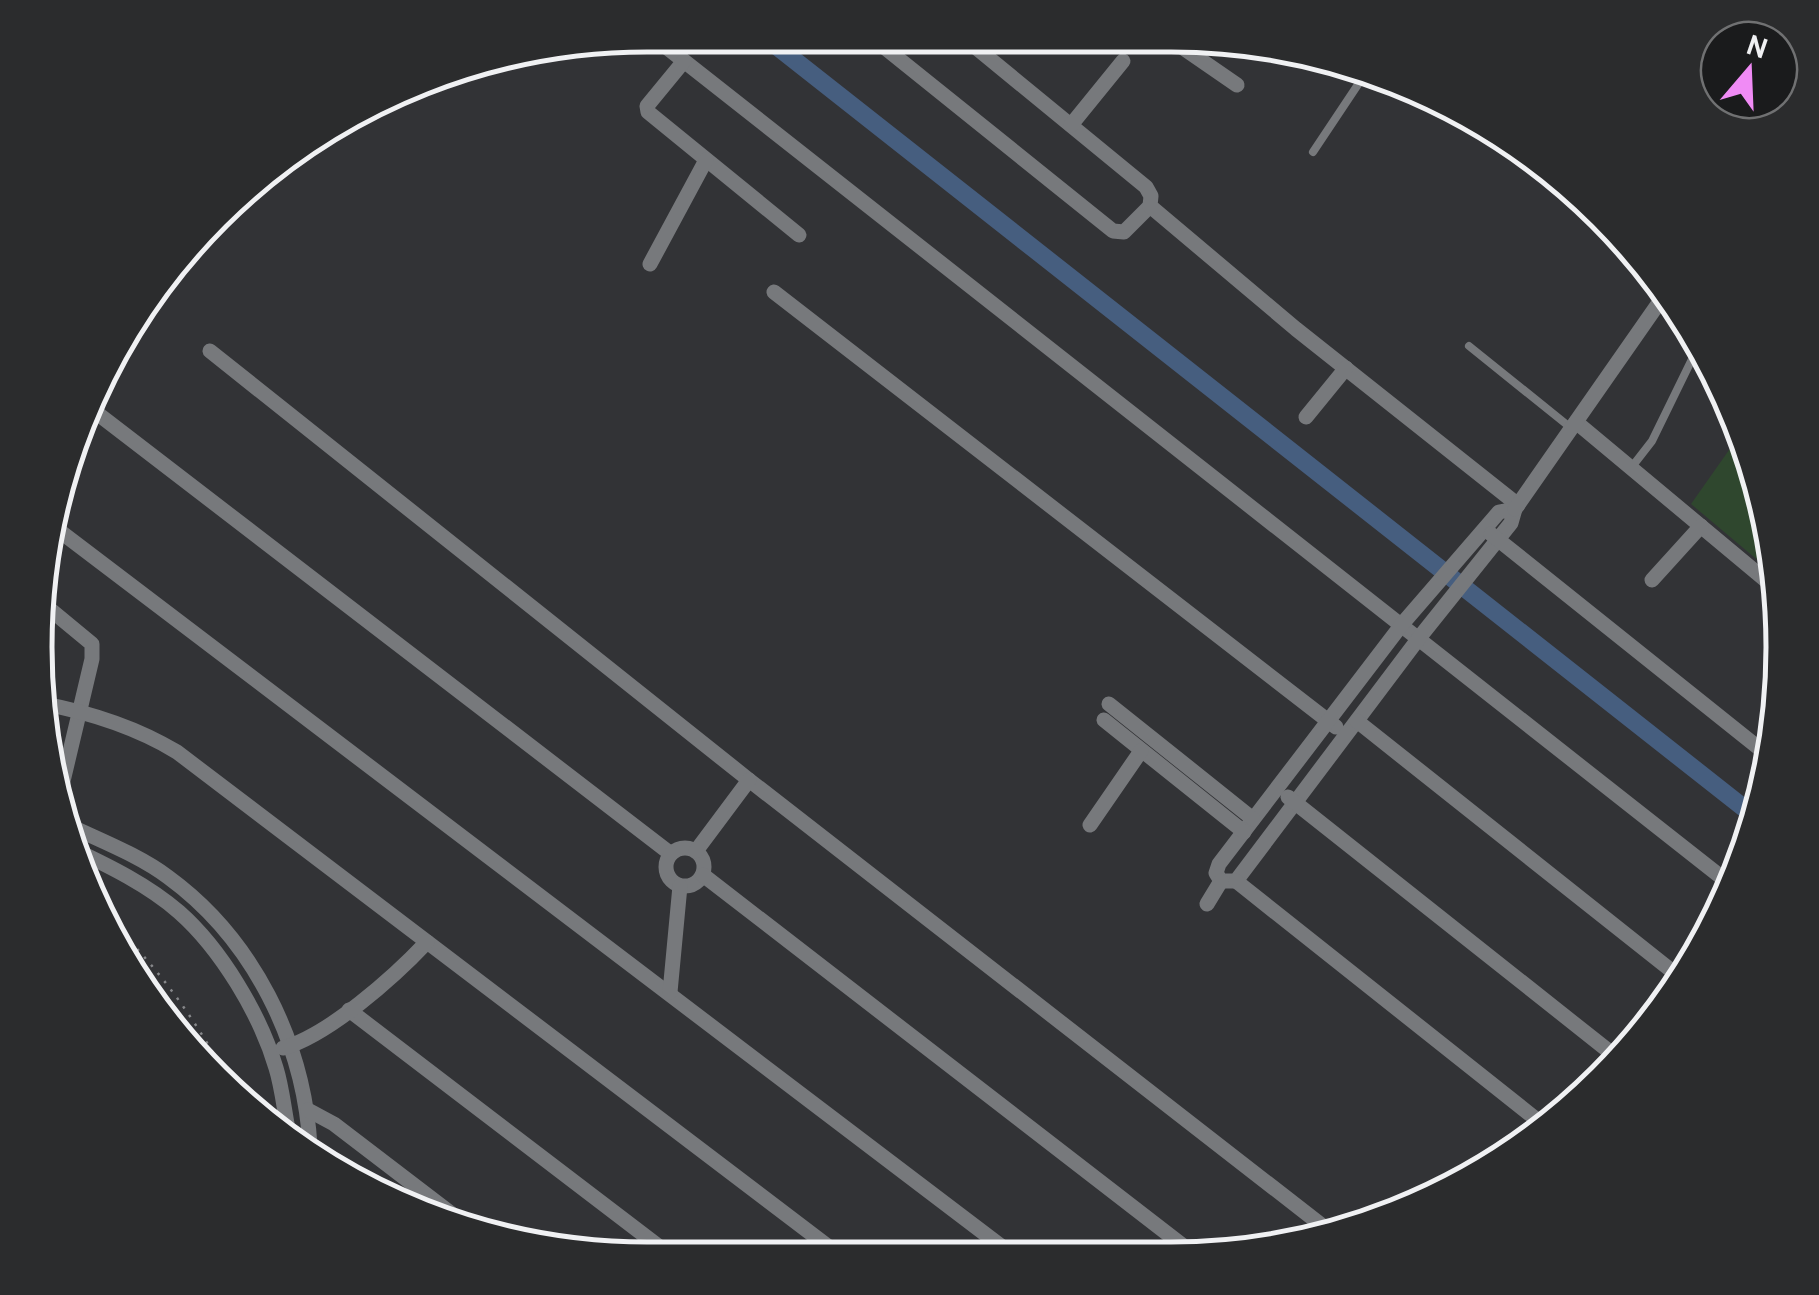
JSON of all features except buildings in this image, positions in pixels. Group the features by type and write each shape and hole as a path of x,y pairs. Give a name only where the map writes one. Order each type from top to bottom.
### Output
{"street":[{"path":"673,52 1720,876"},
{"path":"890,52 1114,231 1124,232 1150,206 1151,196 1146,187 981,52"},
{"path":"1191,53 1237,85"},
{"path":"684,61 646,109 799,235"},
{"path":"1071,125 1123,61"},
{"path":"650,264 706,160"},
{"path":"1150,206 1516,507"},
{"path":"774,292 1346,735"},
{"path":"1206,904 1296,803 1484,557 1499,512 1516,507 1658,305"},
{"path":"210,352 749,780 1318,1224"},
{"path":"1306,417 1346,368"},
{"path":"100,415 671,854"},
{"path":"1574,425 1762,577"},
{"path":"1652,580 1701,526"},
{"path":"64,534 996,1242"},
{"path":"1492,534 1470,546 1403,623 1216,873 1535,1119"},
{"path":"1492,534 1758,746"},
{"path":"54,612 92,644 92,659 66,771"},
{"path":"56,706 136,731 176,752 822,1242"},
{"path":"1106,712 1249,826 1142,751 1106,712"},
{"path":"1357,721 1671,970"},
{"path":"1090,825 1142,751"},
{"path":"696,851 749,780"},
{"path":"1277,789 1609,1051"},
{"path":"82,832 164,874 197,900 266,988 291,1046 308,1110 309,1137"},
{"path":"683,848 696,851 704,862 703,875 694,885 680,886 666,873 671,854 683,848"},
{"path":"91,857 179,912 220,958 246,999 270,1052 286,1121"},
{"path":"703,875 1178,1242"},
{"path":"670,992 680,886"},
{"path":"270,1052 291,1046 350,1010 394,977 427,942"},
{"path":"350,1010 653,1242"},
{"path":"308,1110 334,1124 439,1205"}],"lane":[{"path":"1313,152 1358,83"},
{"path":"1470,346 1574,425"},
{"path":"1631,468 1652,441 1692,359"}],"path":[{"path":"131,943 184,1004 212,1053"}],"green space":[{"path":"1731,447 1760,562 1691,504"}],"waterway":[{"path":"784,52 1744,808"}]}
